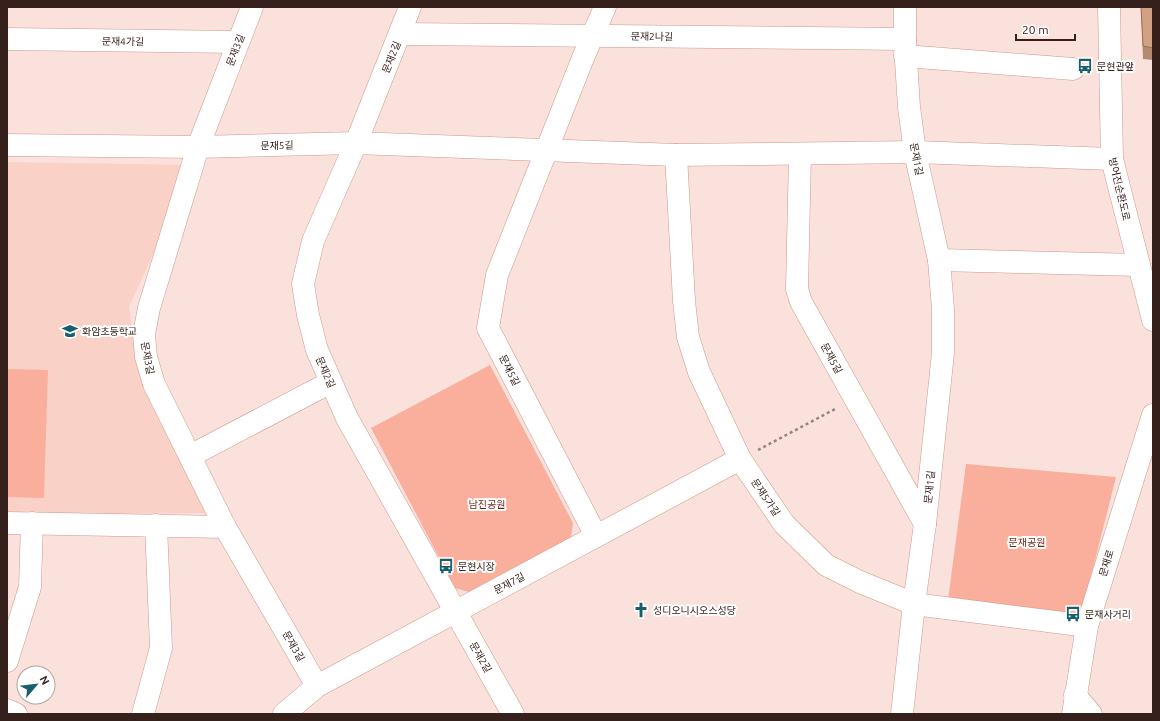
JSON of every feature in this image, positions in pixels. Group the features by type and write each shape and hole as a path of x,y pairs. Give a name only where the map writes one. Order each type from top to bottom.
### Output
{"street":[{"name":"문재3길","path":"252,7 198,147 149,308 144,334 146,357 154,384 225,526 317,686"},
{"name":"문재2길","path":"410,7 356,143 313,241 303,284 308,315 317,350 347,418 513,714"},
{"path":"546,150 605,7"},
{"name":"문재1길","path":"902,714 914,604 925,524 943,353 943,309 939,260 915,152 905,47 905,7"},
{"name":"방어진순환도로","path":"1109,7 1112,159 1153,320"},
{"name":"문재2나길","path":"400,34 594,36 905,47"},
{"name":"문재4가길","path":"7,39 238,42"},
{"path":"905,47 1073,69"},
{"name":"문재5길","path":"7,145 198,147 356,143 676,155 915,152 1112,159"},
{"name":"문재5길","path":"546,150 497,275 488,328 596,536"},
{"name":"문재5길","path":"800,154 797,289 801,302 925,524"},
{"name":"문재5가길","path":"676,155 684,301 688,337 699,372 740,459 784,524 826,565 860,582 914,604 1087,626"},
{"path":"939,260 1139,265"},
{"path":"190,456 330,382"},
{"name":"문재로","path":"1074,705 1087,626 1146,461 1153,415"},
{"name":"문재7길","path":"289,713 317,686 740,459"},
{"path":"7,523 225,526"},
{"path":"7,661 30,587 32,524"},
{"path":"143,714 161,648 156,525"},
{"path":"1074,705 1091,714"},
{"path":"7,710 16,714"}],"path":[{"path":"740,459 855,399"}],"shaded area":[{"name":"화암초등학교","path":"7,162 194,165 129,307 136,354 209,513 7,515"}],"green space":[{"name":"남진공원","path":"490,365 573,523 571,538 469,592 455,588 371,428"},
{"path":"7,369 48,370 44,498 7,497"},
{"name":"문재공원","path":"966,464 1116,477 1078,628 946,615"}],"building":[{"path":"1141,7 1153,7 1153,48 1143,46"}],"place":[{"name":"문현관앞","path":"1085,66"},
{"name":"화암초등학교","path":"70,331"},
{"name":"문현시장","path":"446,566"},
{"name":"성디오니시오스성당","path":"641,610"},
{"name":"문재사거리","path":"1073,614"}]}
